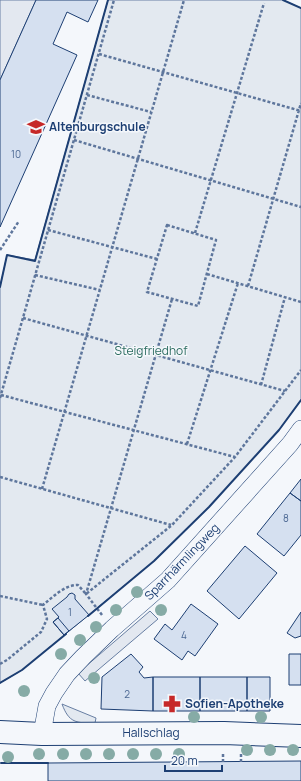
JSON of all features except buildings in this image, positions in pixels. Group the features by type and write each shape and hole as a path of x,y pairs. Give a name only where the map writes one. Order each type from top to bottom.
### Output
{"main road":[{"name":"Hallschlag","path":"0,732 42,734 224,733 301,736"}],"street":[{"name":"Sparrhärmlingweg","path":"42,734 47,706 67,674 82,657 112,629 168,580 290,444 301,429"}],"path":[{"path":"114,0 0,396 235,457"},
{"path":"42,488 184,0"},
{"path":"195,233 264,3"},
{"path":"99,54 300,110"},
{"path":"87,95 151,112"},
{"path":"248,286 301,103"},
{"path":"74,140 301,207"},
{"path":"0,250 19,221"},
{"path":"167,225 195,233 216,240 198,306 147,292 167,225"},
{"path":"48,230 157,259"},
{"path":"207,274 301,302"},
{"path":"35,275 100,290"},
{"path":"187,444 238,283"},
{"path":"261,385 285,297"},
{"path":"86,594 172,299"},
{"path":"23,318 285,391"},
{"path":"86,594 172,525 235,457 301,370"},
{"path":"0,477 172,525"},
{"path":"43,606 59,592 71,585 78,585 98,608 112,629"},
{"path":"0,596 43,606"},
{"path":"0,664 41,632 47,619 43,606"},
{"path":"241,754 241,762"}],"green space":[{"name":"Steigfriedhof","path":"108,0 283,0 301,8 301,400 279,430 209,507 154,561 22,670 0,683 0,287 7,255 35,260"},
{"path":"62,704 96,718 95,723 74,721 67,715"}],"shaded area":[{"path":"0,0 36,0 0,80"},
{"path":"150,611 158,619 85,681 78,673"}],"wall":[{"path":"0,287 7,255 35,261 108,0"},
{"path":"283,0 301,8"},
{"path":"88,616 154,561 209,507 279,430 301,400"},
{"path":"0,683 22,670 66,634"},
{"path":"1,763 48,763"}],"place":[{"name":"Altenburgschule","path":"36,127"},
{"name":"Sofien-Apotheke","path":"172,704"}]}
